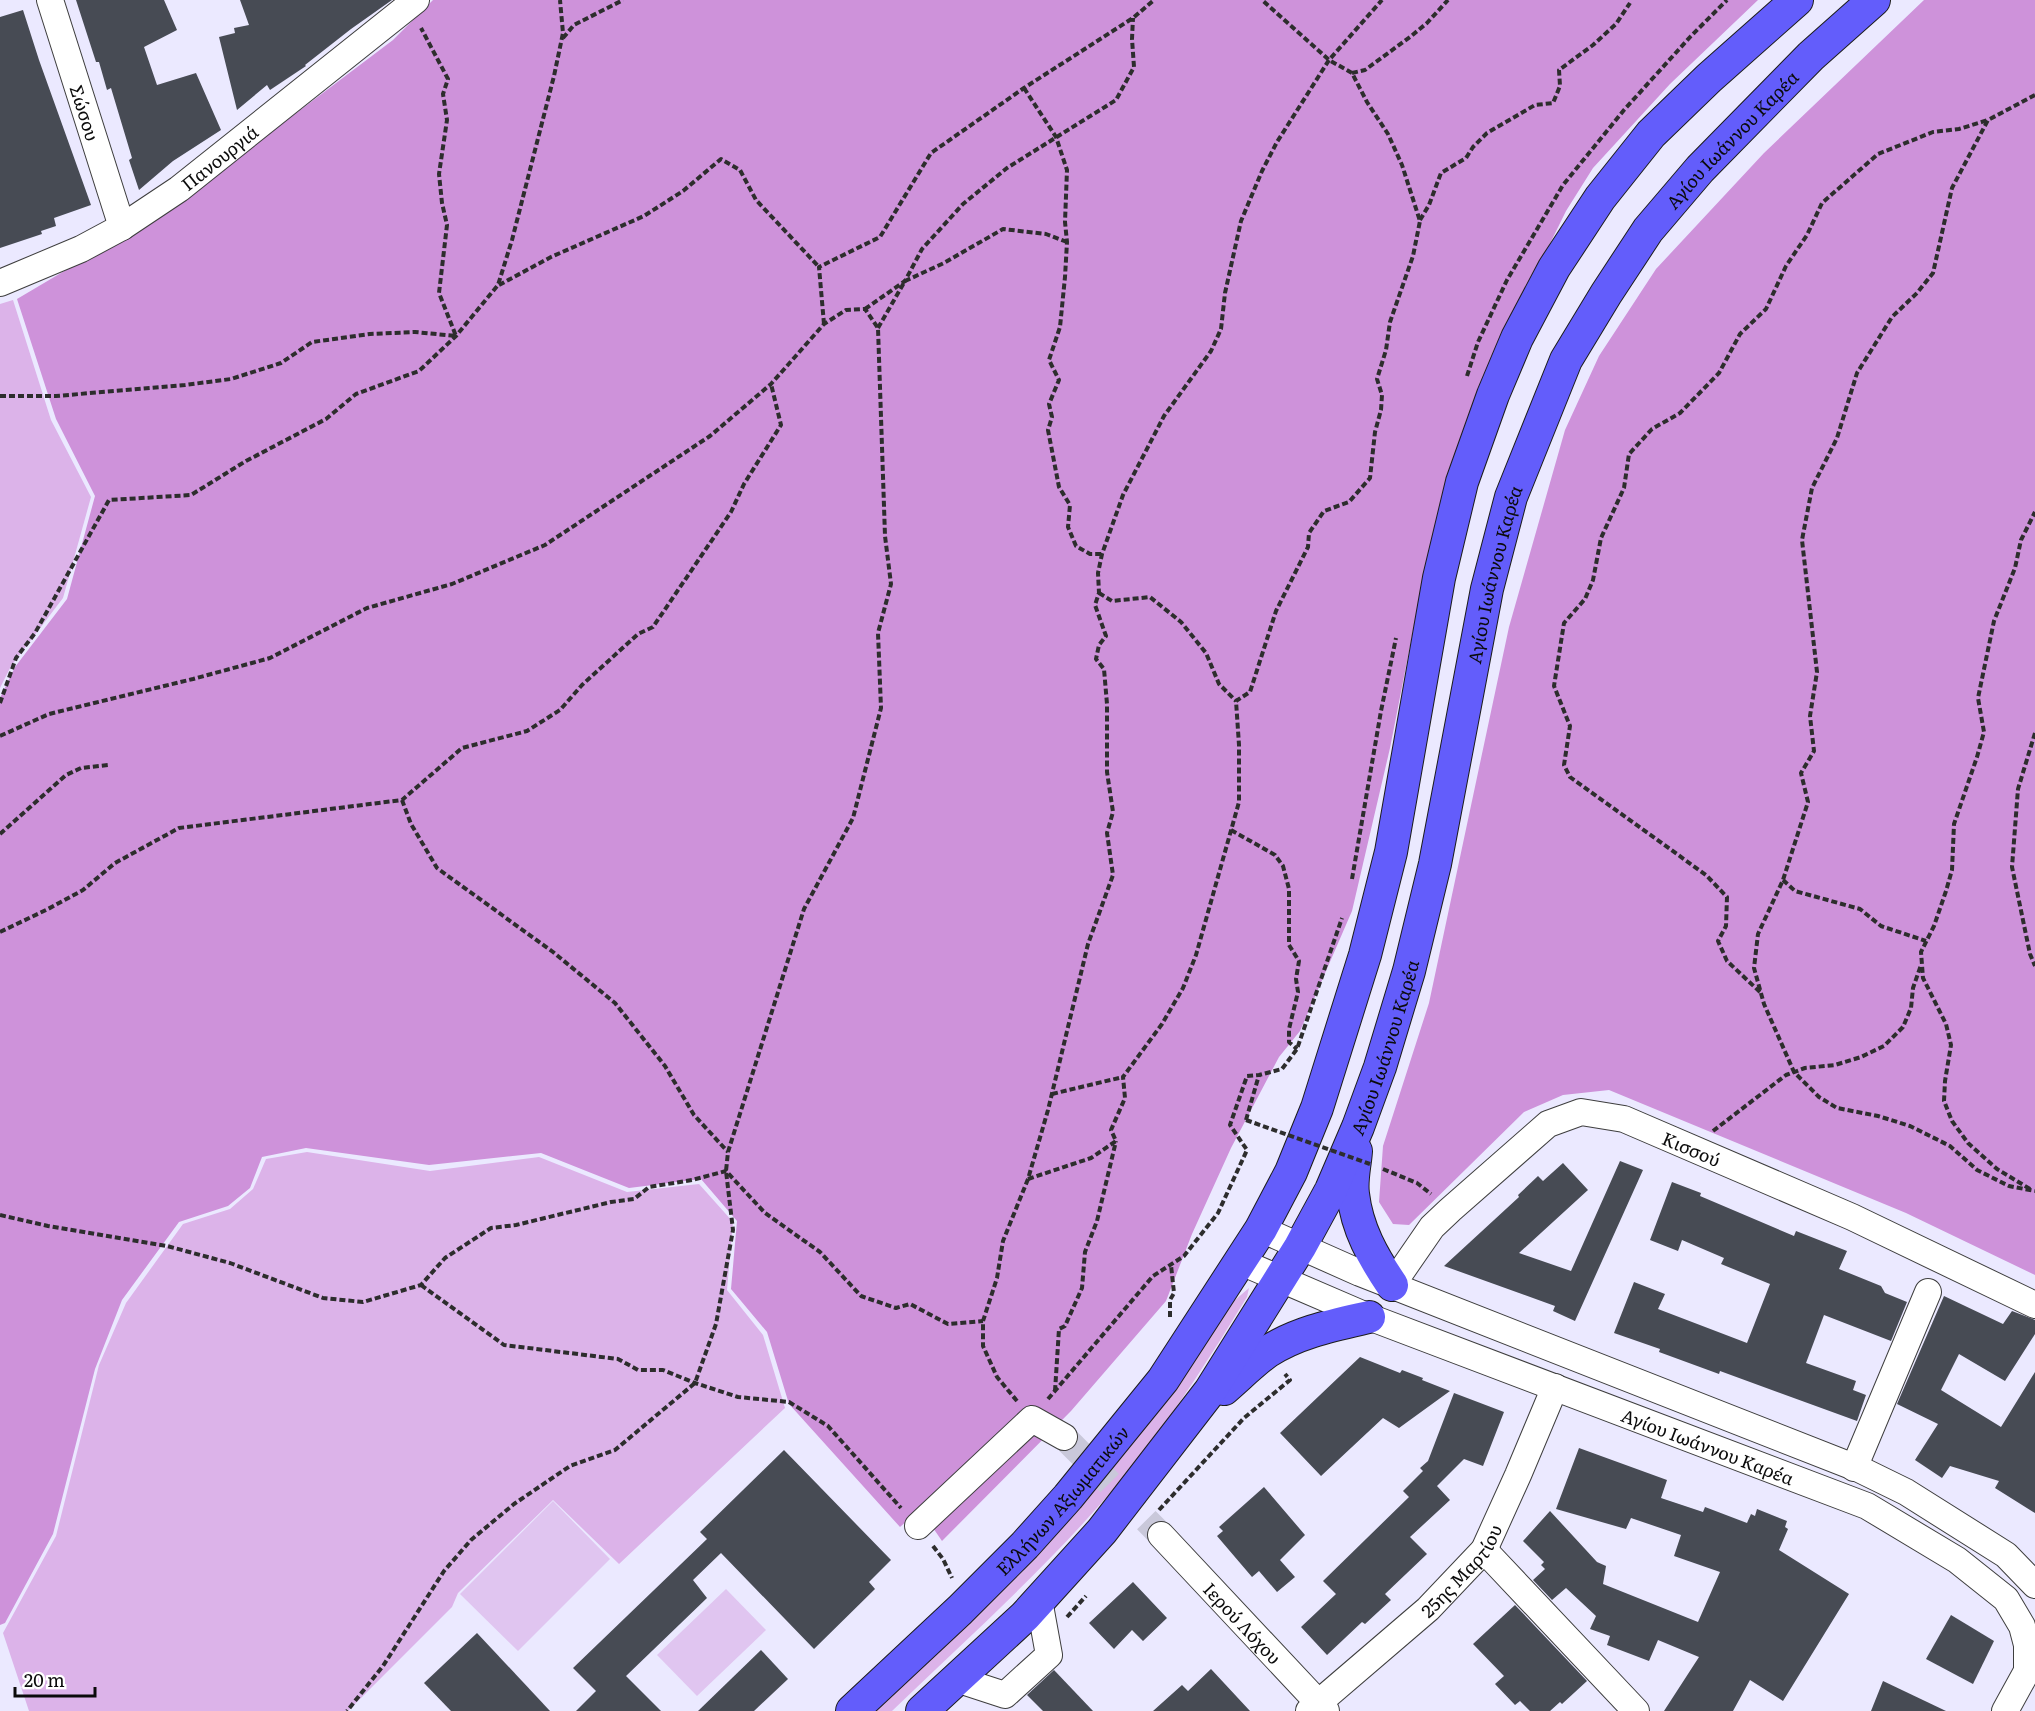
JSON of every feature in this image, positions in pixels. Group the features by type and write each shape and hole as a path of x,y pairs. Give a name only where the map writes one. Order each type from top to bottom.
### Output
{"main road":[{"path":"1241,1262 1291,1172 1317,1108 1365,955 1390,852 1439,578 1462,482 1493,394 1516,338 1560,258 1600,198 1651,134 1709,78 1797,0"},
{"name":"Αγίου Ιωάννου Καρέα","path":"1280,1280 1331,1190 1358,1127 1380,1066 1433,875 1487,589 1511,497 1566,360 1648,230 1700,169 1811,56 1874,0"},
{"path":"1358,1127 1353,1192 1359,1225 1373,1257 1392,1285"},
{"name":"Ελλήνων Αξιωματικών","path":"852,1711 960,1610 1025,1545 1068,1497 1155,1389 1241,1262"},
{"path":"922,1711 1039,1600 1102,1531 1188,1422 1280,1280"},
{"path":"1188,1422 1267,1352 1299,1336 1369,1317"}],"street":[{"name":"Σώσου","path":"50,0 122,227"},
{"name":"Πανουργιά","path":"0,283 81,249 122,227 179,189 413,3"},
{"name":"Κισσού","path":"1392,1285 1432,1227 1450,1210 1548,1124 1581,1112 1624,1119 1852,1217 2035,1305"},
{"name":"Αγίου Ιωάννου Καρέα","path":"1261,1229 1392,1285 1854,1468 1906,1492 2006,1555 2035,1585"},
{"name":"Αγίου Ιωάννου Καρέα","path":"1241,1262 1369,1317 1867,1506 1957,1560 2006,1599 2022,1626 2031,1672 2005,1711"},
{"path":"1854,1468 1928,1292"},
{"name":"25ης Μαρτίου","path":"1318,1708 1428,1609 1484,1550 1555,1387"},
{"path":"918,1526 1032,1419 1064,1437"},
{"name":"Ιερού Λόχου","path":"1161,1535 1318,1708"},
{"path":"1484,1550 1636,1711"},
{"path":"956,1679 1005,1695 1049,1655 1039,1600"}],"path":[{"path":"498,285 555,76 563,33 560,0"},
{"path":"562,40 574,25 622,0"},
{"path":"819,267 880,237 931,153 1023,88 1133,18 1154,0"},
{"path":"1262,0 1329,60 1352,73 1367,102 1388,134 1402,165 1420,221"},
{"path":"1270,8 1273,0"},
{"path":"1382,0 1329,60 1277,142 1262,171 1241,221 1225,293 1221,329 1211,351 1164,416 1128,485 1102,554 1098,573 1099,593 1095,605 1106,636 1099,645 1096,659 1104,669 1107,704 1107,772 1113,812 1107,833 1113,875 1088,944 1052,1094 1028,1179 1003,1241 997,1278 983,1321 983,1346 997,1377 1032,1419 1153,1276 1184,1256 1218,1213 1247,1150 1230,1125 1247,1076 1259,1075 1246,1120 1417,1182 1450,1210"},
{"path":"1352,73 1365,70 1410,37 1427,23 1448,0"},
{"path":"413,3 448,78 443,93 447,120 439,174 447,225 439,293 456,336"},
{"path":"1236,701 1250,692 1276,611 1308,547 1309,533 1324,511 1349,502 1370,478 1375,432 1381,410 1382,394 1377,379 1386,350 1390,322 1413,256 1420,221 1441,173 1466,158 1487,133 1535,105 1553,103 1560,86 1559,70 1593,45 1616,24 1630,3"},
{"path":"346,1711 383,1666 444,1571 471,1540 514,1504 570,1466 615,1450 694,1383 716,1324 733,1230 726,1171 728,1152 804,909 853,818 881,708 878,633 891,584 885,536 878,328 922,249 963,204 1007,168 1116,100 1134,67 1133,18"},
{"path":"1023,88 1056,137 1067,170 1065,222 1067,242 1060,327 1050,360 1059,380 1049,404 1052,417 1048,430 1059,487 1070,505 1068,527 1076,546 1090,554 1102,554"},
{"path":"1761,993 1727,961 1718,941 1726,926 1727,897 1706,875 1570,777 1564,765 1570,726 1554,686 1564,623 1585,599 1593,580 1601,538 1624,488 1629,454 1652,429 1680,413 1719,373 1740,334 1766,309 1786,266 1807,235 1822,203 1878,154 1933,132 1959,129 1988,120 2035,95"},
{"path":"1988,120 1952,188 1933,273 1917,293 1892,317 1857,373 1837,438 1812,488 1802,540 1816,672 1810,716 1814,751 1801,773 1808,802 1783,880 1758,934 1755,968 1764,1004 1794,1072 1819,1097 1837,1108 1878,1116 1910,1126 1950,1146 1977,1170 2009,1186 2035,1191"},
{"path":"0,702 16,658 35,633 109,500 191,495 246,461 326,419 356,394 418,371 456,336 498,285 551,257 644,216 683,190 721,159 740,170 756,200 819,267 824,324"},
{"path":"0,736 49,714 270,658 367,608 452,584 545,545 710,436 771,384 824,324 846,310 865,309 904,281 944,263 1003,229 1046,234 1067,242"},
{"path":"865,309 878,328"},
{"path":"0,396 56,396 231,379 281,363 312,342 370,334 415,332 456,336"},
{"path":"0,932 83,890 115,863 179,828 402,800 462,748 527,731 560,710 582,685 638,634 653,627 731,512 744,484 781,425 771,384"},
{"path":"2035,512 2021,540 2015,568 1994,621 1978,698 1984,732 1954,824 1952,870 1934,926 1921,952 1923,978 1946,1024 1951,1045 1944,1101 1952,1121 1968,1143 1997,1169 2035,1191"},
{"path":"1052,1094 1123,1077 1162,1024 1183,988 1196,955 1239,802 1236,701 1218,684 1206,653 1181,622 1150,597 1113,601 1099,593"},
{"path":"2035,733 2018,789 2012,867 2030,954 2035,966"},
{"path":"0,834 66,775 81,768 108,765"},
{"path":"402,800 411,824 437,868 553,952 615,1003 664,1066 694,1115 728,1152"},
{"path":"1231,830 1275,855 1283,866 1289,889 1289,945 1299,961 1296,980 1298,992 1289,1029 1290,1042 1297,1049"},
{"path":"1783,880 1795,891 1860,909 1881,926 1926,941"},
{"path":"1710,1133 1785,1076 1805,1068 1835,1065 1861,1057 1884,1046 1904,1026 1911,1008 1913,988 1922,962"},
{"path":"1055,1391 1059,1329 1065,1326 1082,1287 1085,1252 1097,1221 1116,1141 1111,1130 1125,1098 1123,1077"},
{"path":"1028,1179 1090,1158 1116,1141"},
{"path":"0,1215 48,1226 167,1246 230,1263 323,1298 363,1302 421,1285 445,1258 491,1228 516,1225 611,1202 634,1199 649,1187 692,1180 726,1171"},
{"path":"726,1171 765,1213 820,1252 861,1296 896,1308 910,1304 948,1324 983,1321"},
{"path":"1171,1264 1174,1293 1170,1300 1172,1325"},
{"path":"421,1285 504,1345 618,1359 638,1370 663,1370 694,1383 738,1396 789,1402 828,1426 918,1526 943,1559 953,1580 949,1594 960,1610"},
{"path":"1175,1493 1244,1418 1290,1380 1267,1352"}],"shaded area":[{"path":"433,0 1758,0 1670,84 1593,168 1566,211 1509,327 1458,449 1419,600 1390,748 1352,911 1300,1031 1279,1057 1231,1148 1192,1234 1166,1301 1071,1411 942,1541 920,1509 900,1527 789,1404 767,1332 731,1289 737,1221 701,1179 629,1188 541,1153 429,1165 306,1148 262,1157 250,1188 228,1206 179,1222 122,1300 95,1369 53,1534 5,1623 0,1625 0,698 15,667 67,599 95,496 56,419 17,299 127,234 230,163 393,40"},
{"path":"1924,0 2035,0 2035,1275 1906,1213 1609,1090 1563,1095 1524,1112 1409,1225 1393,1224 1379,1202 1383,1146 1429,1003 1509,627 1565,430 1599,356 1656,269 1764,153"},
{"path":"13,300 51,420 91,497 63,598 11,666 0,688 0,304"},
{"path":"307,1152 430,1171 539,1157 627,1192 699,1184 733,1222 727,1290 763,1335 785,1408 619,1564 553,1500 458,1593 452,1607 348,1711 29,1711 3,1633 56,1536 99,1365 126,1303 183,1224 230,1209 253,1189 266,1159"},
{"path":"1249,1288 1247,1297 1179,1403 1135,1463 1107,1496 1018,1591 892,1711 873,1711 1227,1307"},
{"path":"553,1501 610,1559 518,1651 460,1594"},
{"path":"726,1589 766,1630 697,1696 657,1655"}],"building":[{"path":"76,0 164,0 177,30 144,47 157,85 196,73 221,130 173,161 139,190 111,88 107,90"},
{"path":"240,0 392,0 351,29 306,66 270,90 267,85 237,110 219,37 235,33 234,28 249,25"},
{"path":"23,10 91,205 54,218 56,226 41,231 42,234 0,248 0,17"},
{"path":"1620,1161 1643,1170 1575,1321 1553,1311 1555,1306 1444,1266 1519,1197 1518,1195 1538,1176 1543,1181 1563,1163 1588,1190 1519,1253 1571,1271"},
{"path":"1672,1182 1794,1236 1796,1231 1847,1251 1839,1269 1881,1286 1885,1293 1907,1302 1891,1341 1824,1315 1806,1363 1856,1381 1853,1390 1866,1395 1857,1421 1720,1371 1719,1374 1659,1352 1660,1349 1614,1333 1634,1282 1665,1294 1658,1309 1747,1343 1770,1284 1721,1264 1724,1258 1682,1240 1678,1251 1650,1240"},
{"path":"1944,1296 2003,1324 2012,1311 2035,1320 2035,1334 2005,1381 1959,1354 1941,1390 2001,1427 2035,1372 2035,1513 1995,1488 1999,1481 1950,1466 1942,1478 1915,1460 1938,1424 1897,1404"},
{"path":"1360,1357 1400,1373 1402,1370 1450,1391 1399,1428 1383,1418 1321,1476 1280,1433"},
{"path":"1454,1393 1504,1412 1483,1466 1464,1459 1437,1486 1450,1500 1410,1537 1427,1554 1385,1594 1391,1600 1365,1624 1362,1622 1327,1655 1301,1627 1336,1594 1323,1581 1409,1497 1403,1491 1423,1471 1420,1468 1428,1461"},
{"path":"1579,1448 1667,1480 1661,1498 1703,1512 1705,1507 1747,1523 1751,1514 1755,1516 1757,1509 1787,1521 1785,1527 1788,1529 1779,1550 1849,1594 1783,1701 1750,1680 1733,1711 1664,1711 1699,1657 1658,1640 1649,1661 1607,1645 1610,1636 1590,1629 1596,1616 1566,1588 1552,1600 1533,1580 1545,1569 1541,1565 1544,1562 1523,1541 1550,1511 1597,1562 1606,1566 1603,1584 1698,1622 1720,1572 1674,1556 1681,1535 1631,1518 1626,1529 1556,1509"},
{"path":"784,1450 891,1560 869,1582 875,1589 814,1649 721,1553 693,1580 707,1598 626,1676 661,1711 576,1711 596,1691 573,1668 707,1539 700,1532"},
{"path":"1264,1487 1305,1535 1280,1560 1295,1577 1277,1592 1259,1571 1252,1577 1217,1536 1223,1531 1219,1527"},
{"path":"1133,1582 1167,1618 1143,1641 1132,1630 1114,1649 1089,1623"},
{"path":"1515,1605 1587,1681 1562,1704 1560,1702 1550,1711 1530,1711 1520,1701 1515,1705 1495,1684 1504,1676 1473,1644"},
{"path":"1951,1615 1994,1641 1973,1684 1926,1659"},
{"path":"477,1633 550,1711 451,1711 424,1683"},
{"path":"761,1650 788,1679 754,1711 698,1711"},
{"path":"1211,1669 1250,1711 1153,1711 1182,1685 1188,1691"},
{"path":"1054,1670 1093,1711 1043,1711 1027,1695"},
{"path":"1883,1681 1946,1711 1871,1711"}],"tunnel":[{"path":"1064,1437 1161,1535"}]}
